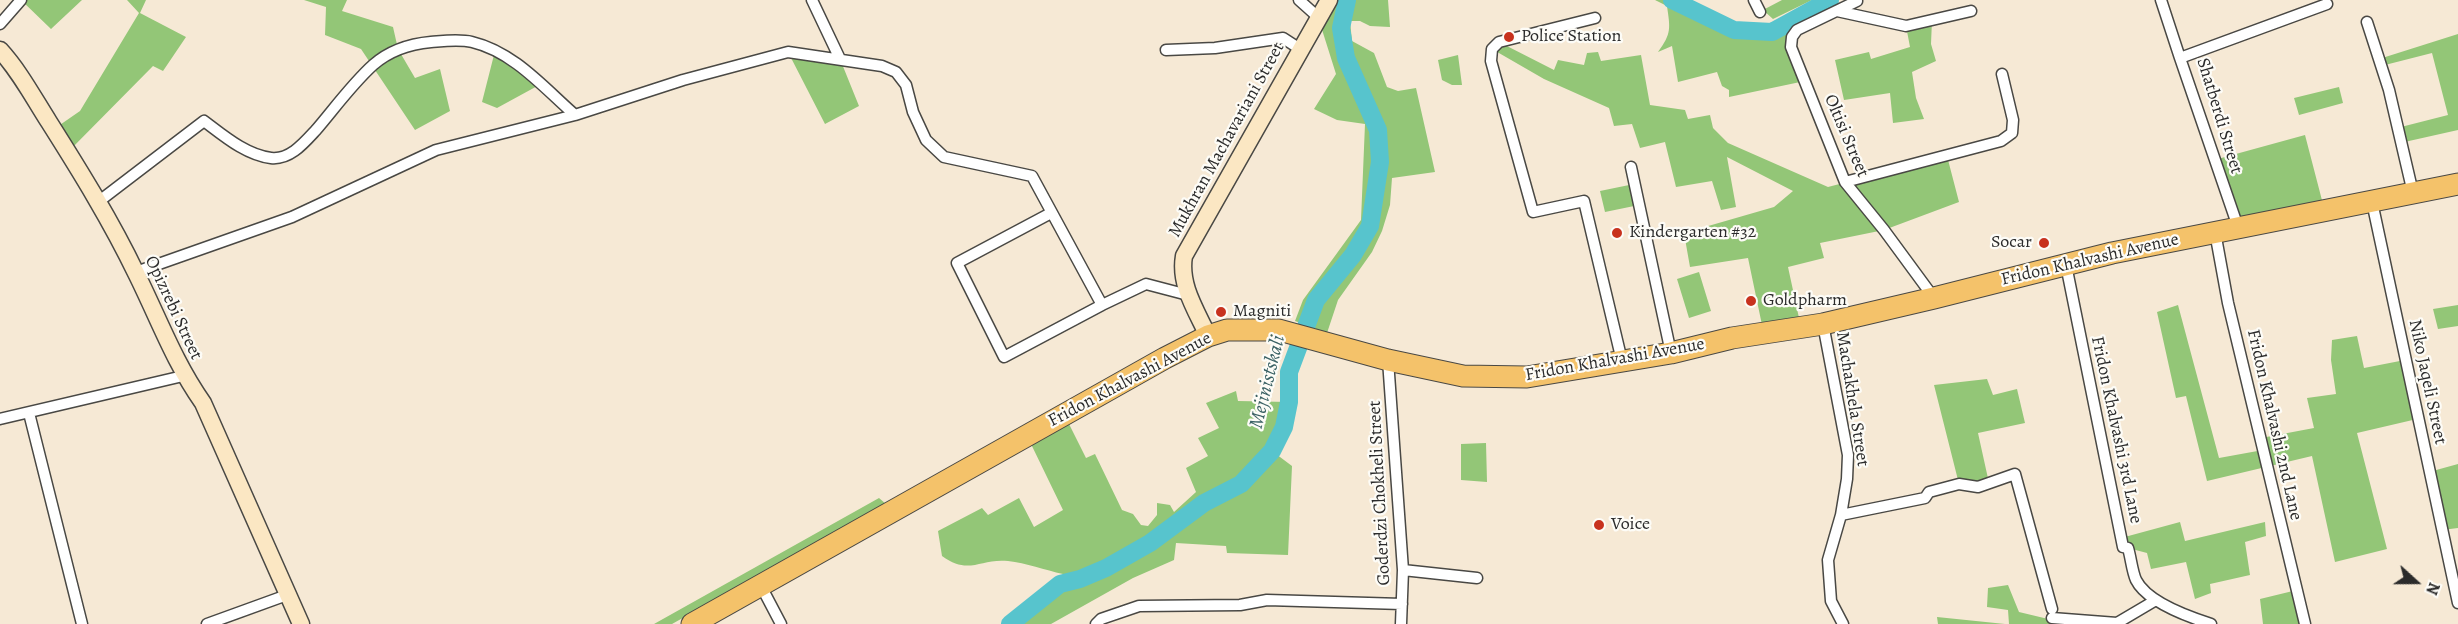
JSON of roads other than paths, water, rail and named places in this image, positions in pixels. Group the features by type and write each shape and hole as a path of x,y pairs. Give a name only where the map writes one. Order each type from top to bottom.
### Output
{"highway":[{"name":"Fridon Khalvashi Avenue","path":"692,624 1165,358 1208,336 1227,330 1279,330 1388,360 1463,376 1527,377 1671,353 1732,338 1823,324 2066,265 2215,232 2458,184"}],"street":[{"path":"0,24 21,0"},
{"path":"812,0 840,59"},
{"path":"1299,0 1318,17"},
{"name":"Mukhran Machavariani Street","path":"1208,336 1188,295 1182,268 1184,256 1329,0"},
{"path":"1754,0 1760,12"},
{"path":"2161,0 2180,58"},
{"name":"Oltisi Street","path":"1857,1 1797,30 1792,37 1791,47 1845,182 1934,298"},
{"name":"Shatberdi Street","path":"2238,227 2180,58 2327,4"},
{"path":"1836,10 1906,26 1971,11"},
{"path":"1595,18 1496,41 1492,49 1491,61 1533,212 1584,201 1622,361"},
{"path":"2367,22 2389,90 2413,193"},
{"path":"1166,50 1215,48 1283,38 1300,49"},
{"path":"98,202 204,121 239,146 255,153 273,158 288,156 304,143 373,65 398,49 420,44 471,42 495,51 519,65 575,115"},
{"name":"Opizrebi Street","path":"0,50 14,65 98,202 136,272 183,375 203,403 301,624"},
{"path":"136,272 292,217 436,150 575,115 683,80 789,52 882,66 896,72 906,85 913,112 926,140 944,157 1032,176 1102,304"},
{"path":"1845,182 2001,141 2012,133 2013,120 2002,74"},
{"path":"1631,167 1671,353"},
{"name":"Niko Jaqeli Street","path":"2372,202 2458,603"},
{"path":"1051,213 957,263 1004,357 1102,304 1146,284 1188,295"},
{"name":"Fridon Khalvashi 2nd Lane","path":"2215,232 2228,303 2305,624"},
{"name":"Fridon Khalvashi 3rd Lane","path":"2066,265 2123,547 2128,548 2136,581 2156,600 2185,616 2211,624"},
{"name":"Machakhela Street","path":"1823,324 1848,455 1841,515 1828,560 1831,601 1843,624"},
{"name":"Goderdzi Chokheli Street","path":"1388,360 1403,570 1401,624"},
{"path":"0,419 183,375"},
{"path":"29,413 82,624"},
{"path":"1841,515 1925,498 1929,492 1959,484 1978,487 2015,474 2052,613 2117,623 2156,600"},
{"path":"1403,570 1478,578"},
{"path":"761,586 781,624"},
{"path":"207,624 287,595"},
{"path":"1096,624 1101,619 1139,606 1240,605 1267,600 1402,604"}],"waterway":[{"name":"Mejinistskali","path":"1010,624 1060,584 1080,579 1106,568 1150,543 1204,503 1241,484 1272,451 1284,427 1289,402 1289,372 1316,300 1353,255 1370,226 1380,162 1378,130 1346,58 1341,28 1347,0"},
{"name":"Mejinistskali","path":"1672,0 1734,30 1772,32 1830,0"}],"place":[{"name":"Police Station","path":"1509,37"},
{"name":"Kindergarten #32","path":"1617,233"},
{"name":"Socar","path":"2044,243"},
{"name":"Goldpharm","path":"1751,301"},
{"name":"Magniti","path":"1221,312"},
{"name":"Voice","path":"1599,525"}]}
